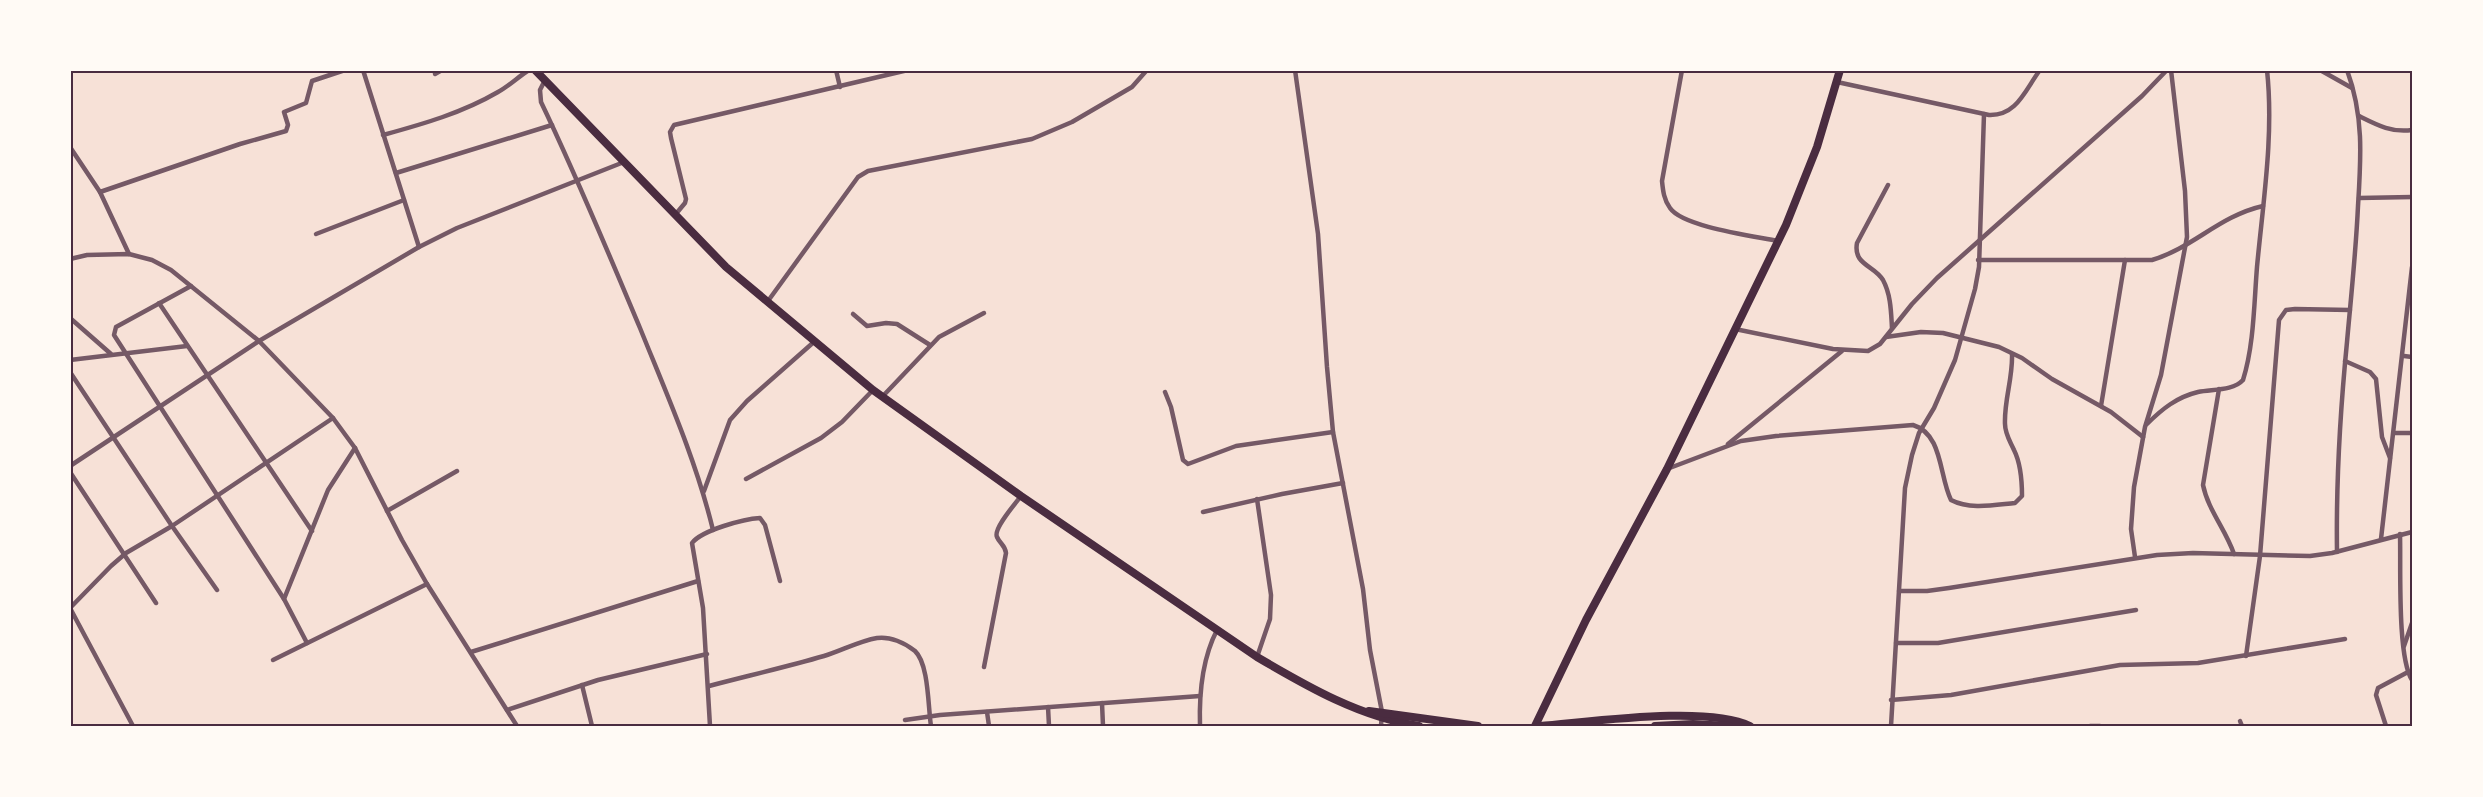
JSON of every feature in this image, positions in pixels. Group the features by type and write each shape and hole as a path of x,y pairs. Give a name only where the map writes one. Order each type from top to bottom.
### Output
{"main road":[{"path":"535,70 726,267 882,397 1021,496 1257,657 1291,677 1362,711 1382,719 1419,726"},
{"path":"1750,726 1728,718 1703,716 1623,719 1538,726 1586,620 1667,469 1778,241 1816,147 1840,70"},
{"path":"1382,719 1478,726"},
{"path":"1654,726 1729,726"}],"street":[{"path":"100,192 286,130 288,125 284,112 306,103 312,81 345,70"},
{"path":"363,70 419,246"},
{"path":"435,74 442,70"},
{"path":"384,135 454,114 500,91 529,70"},
{"path":"836,70 840,87"},
{"path":"675,215 686,199 670,132 674,125 908,70"},
{"path":"768,301 858,177 868,171 1032,139 1071,122 1132,87 1147,70"},
{"path":"1295,70 1318,234 1333,432 1354,534 1382,719"},
{"path":"1682,70 1662,181 1663,195 1670,209 1681,218 1702,225 1778,241"},
{"path":"1836,82 1984,114 2001,115 2012,110 2040,70"},
{"path":"1736,329 1843,350 1868,351 1880,344 1937,278 2169,70"},
{"path":"2134,557 2131,507 2145,427 2160,375 2186,244 2188,216 2169,70"},
{"path":"2145,427 2161,409 2175,400 2197,392 2239,384 2243,380 2246,371 2263,206 2270,103 2267,70"},
{"path":"2320,70 2353,88"},
{"path":"2337,552 2336,496 2361,150 2360,116 2347,70"},
{"path":"545,80 539,95 578,180 685,438 704,493 713,530"},
{"path":"1891,726 1905,488 1919,433 1924,428 1947,381 1976,289 1984,114"},
{"path":"2360,116 2384,128 2397,131 2412,130"},
{"path":"396,173 552,125"},
{"path":"70,147 100,192 129,254"},
{"path":"70,466 260,340 419,246 457,228 624,162"},
{"path":"1888,185 1855,251 1862,263 1881,277 1885,285 1890,298 1892,328"},
{"path":"2359,198 2412,197"},
{"path":"316,234 404,200"},
{"path":"1978,260 2152,260 2167,256 2238,212 2263,206"},
{"path":"70,259 87,255 129,254 152,260 171,270 260,340 333,418 355,448 428,584 517,726"},
{"path":"2101,406 2125,260"},
{"path":"2381,539 2404,356 2412,267"},
{"path":"191,286 116,327 114,334 284,599 307,643"},
{"path":"159,303 312,531"},
{"path":"2246,656 2260,556 2279,320 2286,310 2350,310"},
{"path":"882,397 930,345 948,331 984,313"},
{"path":"853,314 867,326 897,324 930,345"},
{"path":"70,318 111,355"},
{"path":"1886,337 1921,332 1943,333 2012,354 2101,406 2143,437"},
{"path":"704,493 730,420 747,400 815,341"},
{"path":"70,360 187,346"},
{"path":"1726,446 1843,350"},
{"path":"1667,469 1740,441 1913,425 1924,428 1937,452 1950,500 1973,506 2015,504 2020,500 2021,472 2004,423 2011,383 2012,354"},
{"path":"2404,356 2412,357"},
{"path":"2345,361 2370,372 2376,379 2382,437 2391,459"},
{"path":"70,372 217,590"},
{"path":"2218,389 2203,485 2205,495 2234,554"},
{"path":"746,479 821,438 842,422 873,390"},
{"path":"1166,392 1183,460 1188,464 1236,446 1333,432"},
{"path":"133,726 70,608 126,554 172,526 333,418"},
{"path":"2394,433 2412,433"},
{"path":"284,599 328,490 355,448"},
{"path":"387,511 457,471"},
{"path":"70,472 126,554 156,603"},
{"path":"1203,512 1342,483"},
{"path":"984,668 1006,553 1004,544 997,537 997,530 1021,496"},
{"path":"1257,499 1271,595 1270,619 1257,657"},
{"path":"710,726 707,654 692,543 696,538 713,530 760,518 765,525 780,581"},
{"path":"1899,591 1938,590 2134,557 2193,553 2310,556 2337,552 2412,532"},
{"path":"2400,534 2403,649 2412,680"},
{"path":"471,652 698,581"},
{"path":"273,660 428,584"},
{"path":"1896,643 1938,643 2136,610"},
{"path":"2403,649 2412,623"},
{"path":"1200,726 1200,696 1208,652 1217,630"},
{"path":"709,686 823,656 868,640 888,638 897,640 920,658 925,674 931,726"},
{"path":"1891,700 1951,695 2121,665 2198,663 2345,639"},
{"path":"507,710 582,685 707,654"},
{"path":"2386,726 2376,695 2378,688 2408,672"},
{"path":"582,685 592,726"},
{"path":"905,720 929,716 1200,696"},
{"path":"1102,703 1103,726"},
{"path":"1048,707 1049,726"},
{"path":"987,712 989,726"},
{"path":"2090,726 2100,726"}]}
